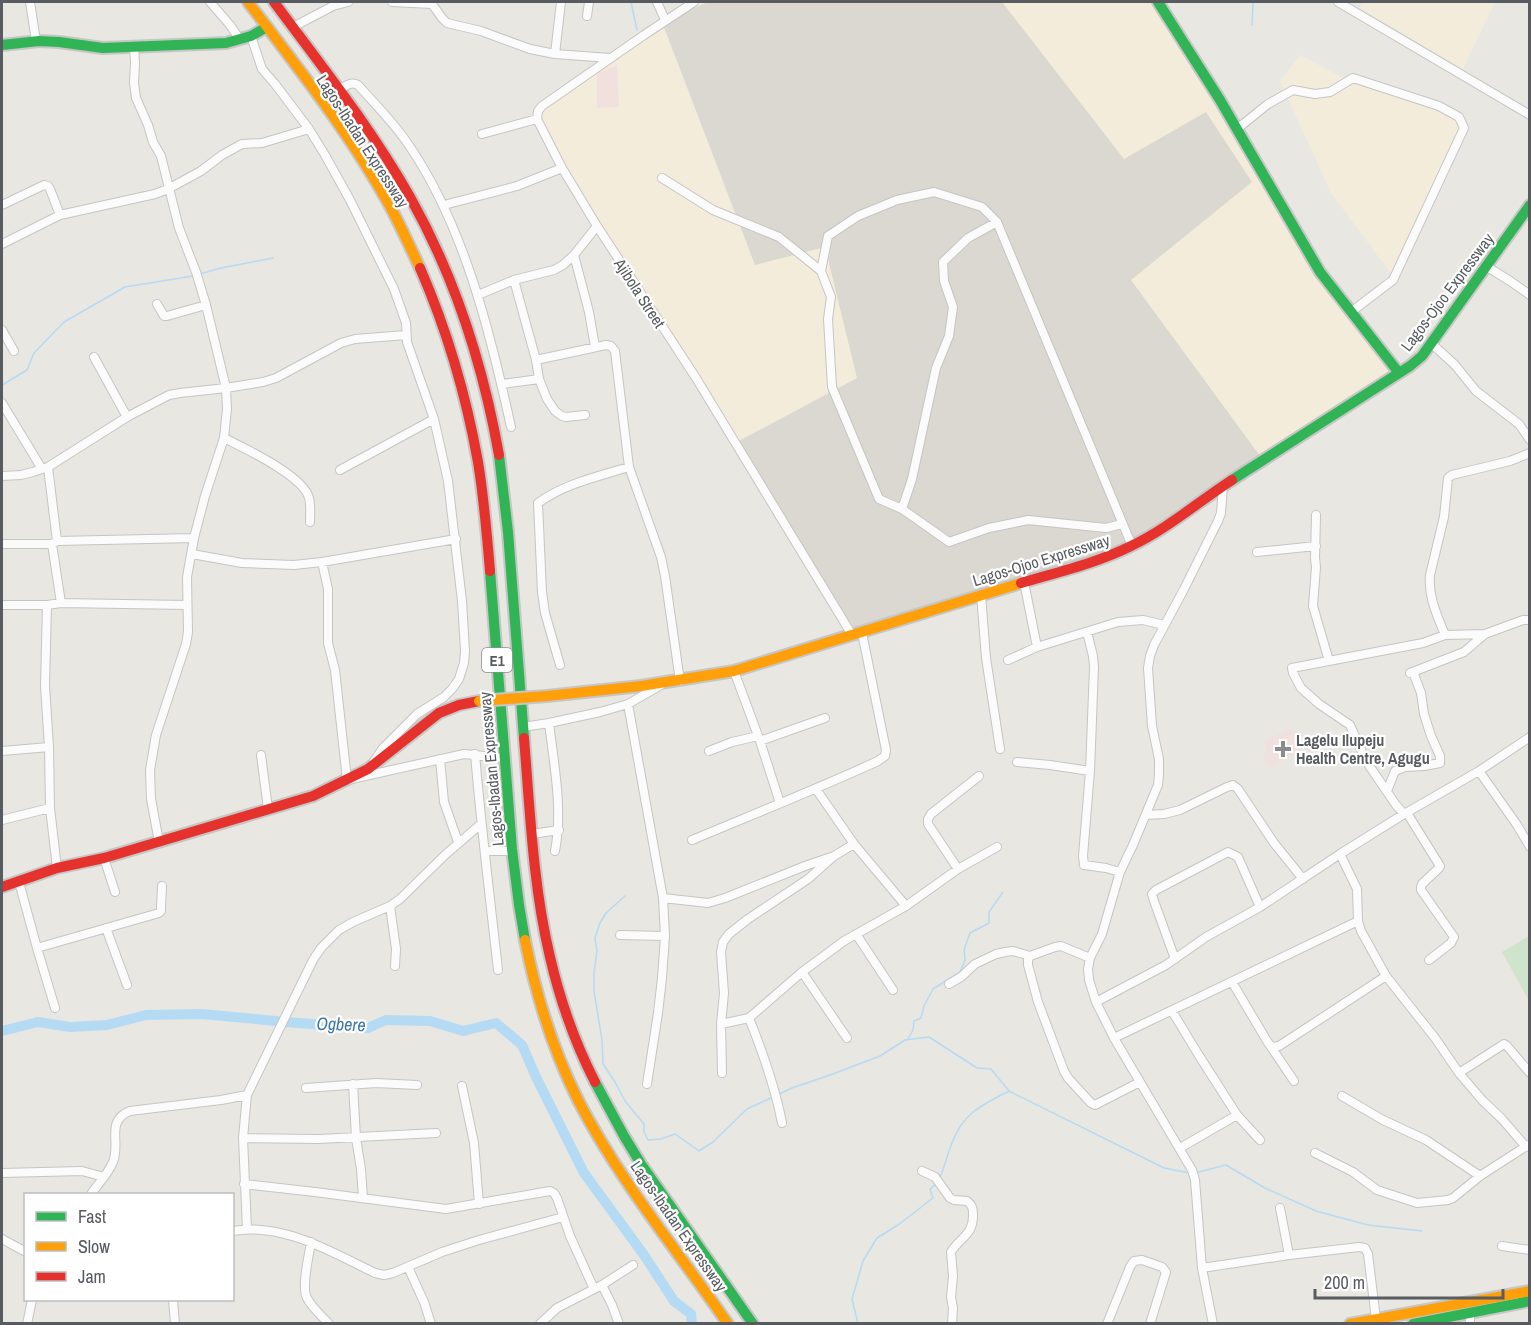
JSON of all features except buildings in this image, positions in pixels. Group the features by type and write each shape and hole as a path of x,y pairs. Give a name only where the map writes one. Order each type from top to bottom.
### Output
{"main road":[{"name":"Lagos-Ibadan Expressway","path":"248,2 370,172 421,271 436,309 470,420 478,464 488,537 512,850 528,958 543,1012 566,1074 580,1103 623,1175 728,1323"},
{"name":"Lagos-Ibadan Expressway","path":"274,2 382,151 429,234 458,303 482,381 501,466 510,553 531,834 539,903 551,963 579,1047 609,1110 635,1154 753,1323"},
{"path":"1158,2 1237,129 1320,272 1399,373"},
{"path":"2,45 36,41 103,48 209,45 240,40 267,27"},
{"name":"Lagos-Ojoo Expressway","path":"2,887 57,868 104,858 314,796 368,769 440,713 462,704 479,700 613,691 734,671 1107,557 1132,546 1166,526 1422,356 1530,205"},
{"path":"1350,1323 1376,1319 1471,1313 1508,1296 1530,1291"},
{"path":"1413,1323 1530,1301"}],"street":[{"path":"30,2 36,41"},
{"path":"210,2 240,40"},
{"path":"293,27 332,4 348,2"},
{"path":"392,2 432,3 447,23 487,33 539,52 610,58"},
{"path":"555,54 561,2"},
{"path":"587,16 589,2"},
{"path":"657,2 665,20"},
{"path":"482,134 537,119 538,111 542,106 694,2"},
{"path":"1338,2 1530,115"},
{"path":"251,36 262,69 309,129 350,200 394,289 406,323 406,335 420,381 434,419 448,481 462,601 464,663 459,679 452,689 444,697 417,714 383,748 368,769"},
{"path":"134,47 136,99 161,156 184,242 206,305 226,388 227,409 225,438 205,496 187,577 188,632 186,644 156,735 150,770 151,799 159,842"},
{"path":"1237,129 1268,104 1293,90 1315,94 1330,92 1353,78 1439,106 1459,117 1464,128 1393,280 1351,312"},
{"path":"339,90 351,83 357,85 404,138 444,205 478,295 511,427"},
{"name":"Ajibola Street","path":"537,119 562,168 597,226 857,634 886,750 885,756 878,762 816,789"},
{"path":"2,244 60,215 155,194 168,189 242,144 262,143 309,129"},
{"path":"444,205 517,186 562,168"},
{"path":"662,178 713,210 779,237 821,271 831,297 828,319 832,387 879,499 902,509 949,542 989,528 1028,520 1106,528 1122,524"},
{"path":"2,205 44,185 50,189 60,215"},
{"path":"821,271 828,236 858,216 897,200 934,192 982,207 996,222 1132,546"},
{"path":"902,509 912,478 936,368 949,336 953,307 944,281 943,262 968,238 996,222"},
{"path":"478,295 514,280 554,270 563,265 597,226"},
{"path":"574,255 589,312 595,347"},
{"path":"1486,266 1530,295"},
{"path":"514,280 539,379 547,399 555,411 566,417 585,415"},
{"path":"157,304 164,316 206,305"},
{"path":"2,330 14,351"},
{"path":"2,476 21,475 45,468 127,417 169,395 263,382 276,378 341,343 355,339 406,335"},
{"path":"1431,344 1455,365 1476,391 1519,424 1530,440"},
{"path":"536,360 606,345 611,346 615,351 629,467 661,557 680,681"},
{"path":"94,357 127,417"},
{"path":"502,384 539,379"},
{"path":"2,403 45,468 61,603"},
{"path":"340,470 434,419"},
{"path":"225,438 266,460 305,488 309,498 310,522"},
{"path":"1445,635 1431,601 1429,584 1444,517 1448,478 1452,475 1510,461 1530,453"},
{"path":"561,665 545,613 542,592 538,503 551,494 629,467"},
{"path":"1213,1323 1202,1268 1195,1180 1192,1170 1114,1038 1096,1002 1088,969 1090,958 1102,934 1120,872 1158,785 1159,759 1152,726 1148,668 1154,645 1218,521 1221,513 1223,486"},
{"path":"1316,515 1316,567 1312,606 1329,661"},
{"path":"2,544 194,538"},
{"path":"192,554 242,563 276,566 322,562 456,539"},
{"path":"1257,552 1316,546"},
{"path":"322,562 328,589 328,643 335,670 347,780 464,754 504,758"},
{"path":"1024,582 1037,647"},
{"path":"981,595 986,658 1000,749"},
{"path":"2,605 61,603 188,605"},
{"path":"47,605 45,686 50,808 57,868"},
{"path":"1008,660 1037,647 1118,622 1143,620 1164,625"},
{"path":"1429,960 1451,943 1454,937 1420,887 1440,866 1405,813 1366,761 1350,725 1301,687 1292,668 1423,643 1445,635 1485,634 1523,620 1530,620"},
{"path":"1087,632 1094,667 1084,865 1120,872"},
{"path":"1387,791 1395,771 1405,767 1440,763 1440,756 1424,714 1421,693 1411,673 1464,652 1485,634"},
{"path":"734,671 780,803"},
{"path":"523,727 600,712 628,704 664,683"},
{"path":"628,704 663,898 665,936 658,1013 646,1084"},
{"path":"709,751 732,742 759,738 825,718"},
{"path":"549,723 559,830 555,851"},
{"path":"1096,1002 1166,965 1206,937 1260,907 1405,813 1479,771 1530,736"},
{"path":"2,751 49,747"},
{"path":"475,754 498,970"},
{"path":"261,755 268,809"},
{"path":"440,759 444,802 458,842"},
{"path":"1017,762 1090,771"},
{"path":"1479,771 1530,847"},
{"path":"958,869 928,824 928,819 931,814 979,776"},
{"path":"1146,815 1180,810 1233,785 1303,879"},
{"path":"692,840 816,789 854,844 906,906"},
{"path":"2,820 50,808"},
{"path":"247,1228 243,1138 248,1095 313,960 321,948 339,930 400,899 458,842 481,824"},
{"path":"531,834 559,830"},
{"path":"722,1073 721,952 723,942 729,934 748,919 808,879 834,856 854,844"},
{"path":"721,1024 749,1018 802,972 856,934 906,906 958,869 997,847"},
{"path":"486,851 512,850"},
{"path":"1175,959 1152,894 1156,890 1228,852 1238,857 1260,907"},
{"path":"1315,1153 1353,1172 1377,1190 1417,1203 1453,1198 1480,1176 1528,1145 1459,1074 1435,1038 1386,976 1361,930 1358,921 1357,889 1340,854"},
{"path":"663,898 708,903 834,856"},
{"path":"104,858 115,892"},
{"path":"19,882 55,1008"},
{"path":"37,948 159,913 162,886"},
{"path":"390,906 396,949 395,966"},
{"path":"1114,1038 1358,921"},
{"path":"106,928 128,985"},
{"path":"856,934 893,990"},
{"path":"620,935 665,936"},
{"path":"949,984 975,964 996,954 1013,951 1030,956 1061,946 1090,958"},
{"path":"1030,956 1028,965 1038,1002 1068,1078 1095,1105 1140,1082"},
{"path":"802,972 847,1038"},
{"path":"1272,1047 1279,1046 1386,976"},
{"path":"1233,982 1267,1041 1294,1081"},
{"path":"1172,1011 1237,1115 1260,1140"},
{"path":"749,1018 777,1096 782,1123"},
{"path":"1459,1074 1504,1044 1530,1073"},
{"path":"306,1088 376,1083 417,1085"},
{"path":"353,1084 363,1198"},
{"path":"462,1086 474,1143 478,1204"},
{"path":"92,1193 112,1164 115,1125 124,1113 248,1095"},
{"path":"1342,1096 1383,1120 1426,1140 1480,1176"},
{"path":"1180,1148 1237,1115"},
{"path":"243,1138 319,1139 436,1133"},
{"path":"2,1173 82,1171 104,1176"},
{"path":"922,1172 935,1177 950,1198 968,1201 972,1207 972,1226 951,1252 953,1308 951,1323"},
{"path":"244,1184 446,1209 550,1191 554,1193 594,1289"},
{"path":"1280,1208 1289,1255"},
{"path":"234,1231 247,1228 281,1233 311,1242 375,1273 384,1275 479,1240 563,1217"},
{"path":"2,1239 24,1251"},
{"path":"311,1242 306,1295 309,1302 329,1323"},
{"path":"1502,1246 1530,1250"},
{"path":"1202,1268 1289,1255 1365,1248 1368,1254 1376,1319"},
{"path":"1107,1323 1130,1267 1137,1260 1162,1267 1166,1272 1150,1323"},
{"path":"540,1323 557,1308 602,1285 633,1265"},
{"path":"408,1267 431,1323"},
{"path":"602,1285 619,1323"},
{"path":"27,1323 32,1301"},
{"path":"173,1301 175,1323"}],"shaded area":[{"path":"697,2 1155,2 1391,369 1254,460 847,617 544,132 536,110"},
{"path":"708,2 1002,2 1124,159 1206,112 1252,182 1131,280 1263,460 1134,551 852,635 737,442 857,378 825,247 755,265 662,22"},
{"path":"1363,2 1495,2 1463,69 1360,8"},
{"path":"1300,55 1353,83 1455,117 1460,133 1393,276 1331,193 1280,81"},
{"path":"617,65 619,107 597,108 597,74"},
{"name":"Lagelu Ilupeju Health Centre, Agugu","path":"1289,729 1299,733 1307,745 1270,769 1262,755 1267,753 1263,742"}],"green space":[{"path":"1529,936 1529,1001 1502,952"}],"waterway":[{"path":"631,2 637,30"},
{"path":"1252,25 1253,2"},
{"path":"200,274 273,258"},
{"path":"2,385 27,370 34,353 64,322 125,287 193,276"},
{"path":"908,1039 913,1030 914,1021 921,1018 924,1006 933,989 960,972 965,960 964,950 970,933 989,923 989,912 1003,892"},
{"path":"625,896 606,913 595,938 597,951 594,991 602,1040 603,1064 625,1101 644,1124 644,1132 648,1140 661,1139 675,1134 699,1151 713,1142 747,1109 773,1097"},
{"name":"Ogbere","path":"2,1031 38,1022 70,1027 107,1025 146,1015 201,1014 368,1028 386,1020 430,1021 463,1031 496,1023 522,1045 584,1173 644,1255 674,1301 691,1314 692,1324"},
{"path":"777,1095 880,1056 905,1040 929,1037 977,1068 991,1069 1009,1091 1164,1168 1190,1173"},
{"path":"939,1179 956,1133 962,1124 974,1111 1009,1091"},
{"path":"1195,1173 1226,1165 1265,1188 1316,1211 1368,1225 1422,1231"},
{"path":"858,1324 852,1299 863,1261 877,1238 933,1198 930,1189 937,1183"}],"traffic: fast":[{"path":"1158,2 1220,100 1320,272 1399,373"},
{"path":"2,45 39,41 103,48 226,43 251,36 267,27"},
{"path":"1232,480 1410,366 1422,356 1530,205"},
{"path":"499,455 508,532 524,738"},
{"path":"490,571 512,849 525,940"},
{"path":"595,1082 641,1164 753,1324"},
{"path":"1413,1324 1530,1301"}],"traffic: slow":[{"path":"248,2 324,103 360,156 392,210 420,268"},
{"path":"547,696 641,686 734,671 1021,583"},
{"path":"479,701 547,696"},
{"path":"525,940 546,1022 578,1100 630,1187 728,1324"},
{"path":"1350,1324 1530,1291"}],"traffic: jam":[{"path":"274,2 379,146 426,227 454,290 476,355 499,455"},
{"path":"420,268 447,339 468,412 480,476 490,571"},
{"path":"1021,583 1091,562 1131,546 1170,523 1232,480"},
{"path":"2,887 57,868 104,858 313,796 368,769 439,713 459,705 479,701"},
{"path":"524,738 533,848 544,930 563,1005 595,1082"}],"place":[{"name":"Lagelu Ilupeju Health Centre, Agugu","path":"1283,749"}]}
